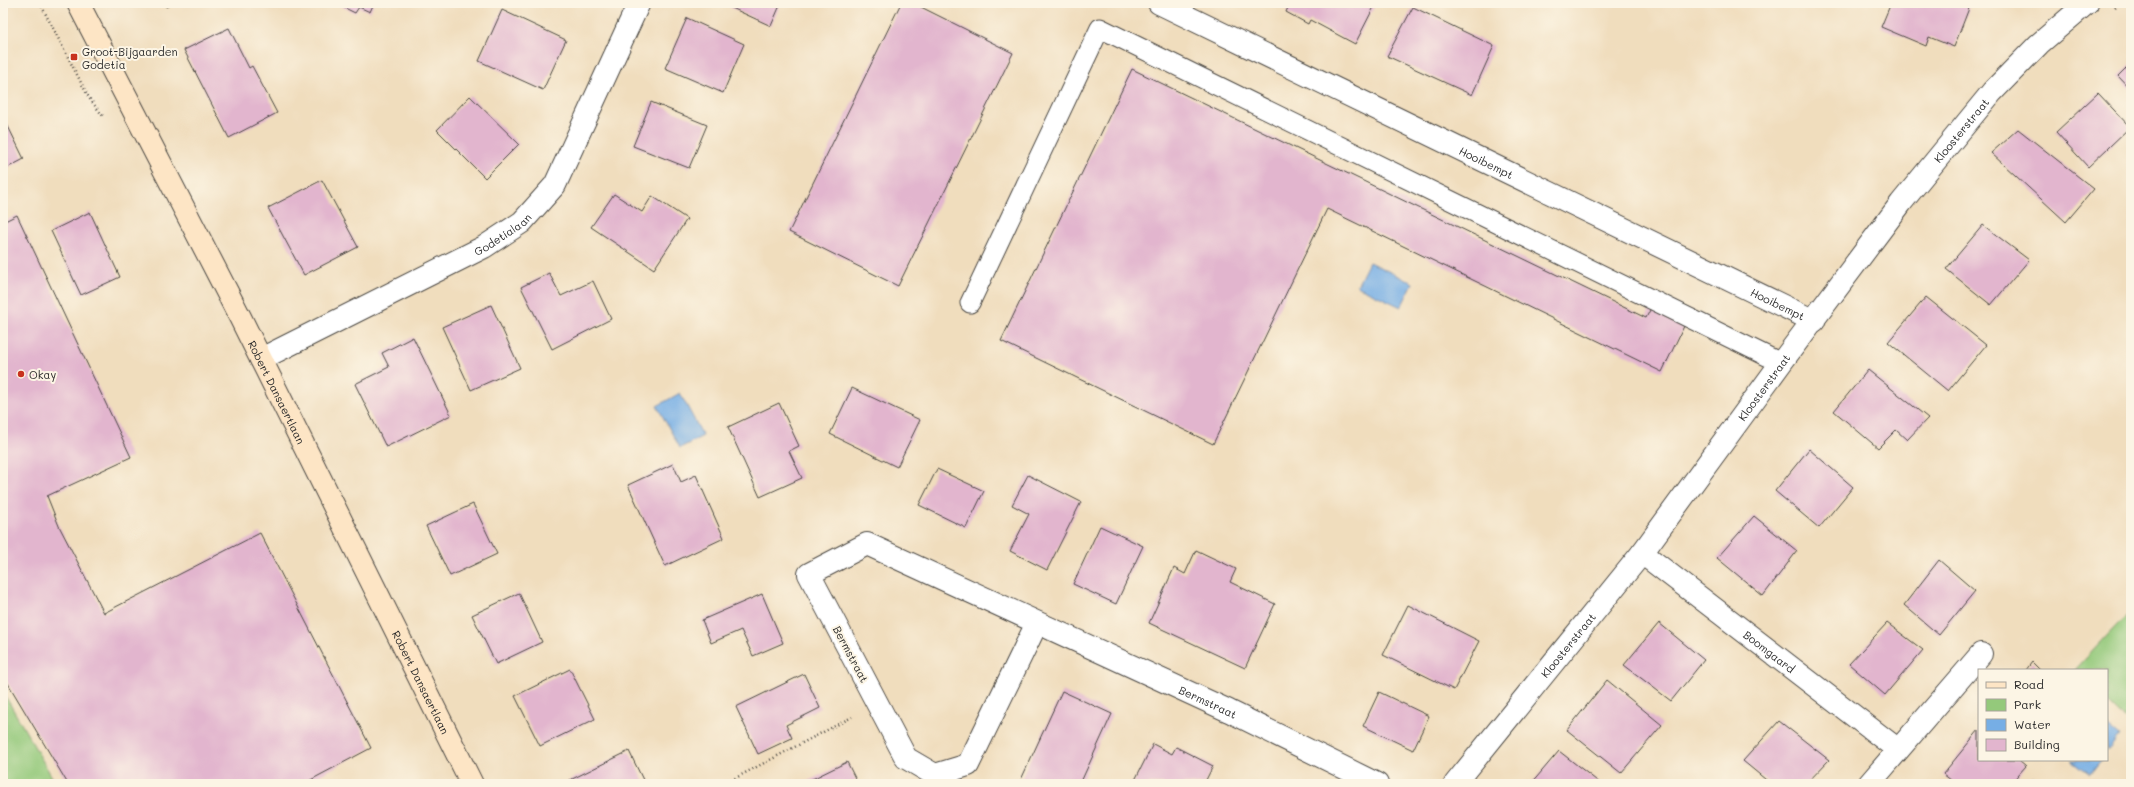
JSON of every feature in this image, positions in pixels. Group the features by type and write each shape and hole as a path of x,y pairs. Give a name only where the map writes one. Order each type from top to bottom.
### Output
{"street":[{"name":"Robert Dansaertlaan","path":"78,3 261,359 472,784"},
{"name":"Godetialaan","path":"261,359 484,247 522,222 555,185 639,3"},
{"name":"Hooibempt","path":"1159,3 1814,321"},
{"name":"Kloosterstraat","path":"1455,784 1642,553 1781,363 1902,203 1992,92 2039,44 2086,3"},
{"name":"Bermstraat","path":"1037,623 968,765 935,775 906,758 809,574 867,544 1229,711 1377,784"},
{"name":"Boomgaard","path":"1642,553 1897,749"},
{"path":"1869,784 1897,749 1981,654"}],"lane":[{"path":"970,304 1100,28 1781,363"}],"path":[{"path":"724,784 878,704"}],"green space":[{"path":"2131,610 2131,724 2108,702 2108,669 2076,669"},
{"path":"3,692 56,784 3,784"}],"water":[{"path":"1369,262 1413,283 1401,307 1357,286"},
{"path":"680,393 703,436 680,448 657,406"},
{"path":"2108,727 2119,736 2108,751"},
{"path":"2073,761 2100,761 2090,774"},
{"path":"2033,776 2043,784 2027,784"}],"building":[{"path":"164,3 174,3 166,7"},
{"path":"335,3 374,3 370,12 359,7 355,13"},
{"path":"721,3 781,3 771,26"},
{"path":"901,3 913,3 1013,53 898,286 789,232"},
{"path":"1290,3 1376,3 1355,44 1310,20 1308,24 1286,12"},
{"path":"1891,3 1971,3 1954,47 1929,37 1926,46 1881,27"},
{"path":"1413,7 1494,46 1472,95 1387,56"},
{"path":"502,10 566,40 543,90 479,61"},
{"path":"687,18 744,44 723,93 665,68"},
{"path":"229,28 249,68 252,66 277,113 229,138 184,50"},
{"path":"2131,63 2131,90 2118,76"},
{"path":"1132,69 1646,318 1651,308 1685,324 1662,372 1327,209 1213,444 1001,341"},
{"path":"2098,93 2130,127 2088,167 2056,132"},
{"path":"470,96 519,144 485,178 437,130"},
{"path":"651,102 707,125 689,168 633,146"},
{"path":"3,116 24,159 3,170"},
{"path":"2018,129 2094,189 2066,222 1991,153"},
{"path":"322,180 358,247 304,275 268,208"},
{"path":"614,194 642,212 652,196 687,219 654,269 591,227"},
{"path":"90,212 120,277 81,295 51,231"},
{"path":"17,215 131,457 47,496 59,526 104,613 260,533 371,748 303,784 68,784 3,675 3,222"},
{"path":"1983,225 2029,260 1991,305 1946,269"},
{"path":"549,273 561,296 593,281 611,319 552,349 521,287"},
{"path":"1926,297 1986,345 1948,391 1888,342"},
{"path":"491,305 520,368 471,390 442,327"},
{"path":"413,337 451,415 386,447 355,384 389,367 382,353"},
{"path":"1868,370 1928,418 1907,440 1896,430 1878,448 1834,411"},
{"path":"852,388 920,420 897,467 830,434"},
{"path":"779,403 799,446 789,451 802,478 760,497 728,427"},
{"path":"1809,449 1853,487 1819,528 1775,491"},
{"path":"673,464 681,482 696,475 724,538 665,566 628,485"},
{"path":"937,469 984,491 966,528 919,505"},
{"path":"1028,475 1081,502 1047,570 1010,551 1029,514 1012,505"},
{"path":"473,504 497,554 450,576 426,526"},
{"path":"1754,516 1797,551 1763,596 1717,558"},
{"path":"1100,526 1143,546 1116,604 1073,584"},
{"path":"1196,550 1236,569 1230,582 1275,604 1245,668 1149,623 1174,568 1185,574"},
{"path":"1939,560 1975,591 1939,635 1904,605"},
{"path":"519,593 542,642 496,664 472,615"},
{"path":"762,594 783,643 753,656 741,630 711,643 702,620"},
{"path":"1408,605 1479,641 1454,690 1383,655"},
{"path":"1659,623 1704,660 1671,701 1624,665"},
{"path":"1887,623 1923,650 1885,695 1849,664"},
{"path":"2032,662 2039,669 2027,669"},
{"path":"570,669 595,719 540,746 515,696"},
{"path":"804,674 820,708 786,725 792,738 758,754 736,707"},
{"path":"1607,680 1662,725 1621,773 1567,730"},
{"path":"1062,691 1112,714 1080,784 1019,784"},
{"path":"1379,692 1429,716 1413,750 1363,726"},
{"path":"1779,721 1829,760 1806,784 1771,784 1743,761"},
{"path":"1978,731 1978,761 2020,761 2026,766 2010,784 1956,784 1943,774"},
{"path":"1153,744 1172,754 1176,747 1213,766 1204,784 1133,784"},
{"path":"629,751 645,784 562,784"},
{"path":"1559,751 1601,784 1531,784"},
{"path":"847,762 858,784 802,784"}],"place":[{"name":"Groot-Bijgaarden Godetia","path":"74,57"},
{"name":"Okay","path":"21,374"}]}
